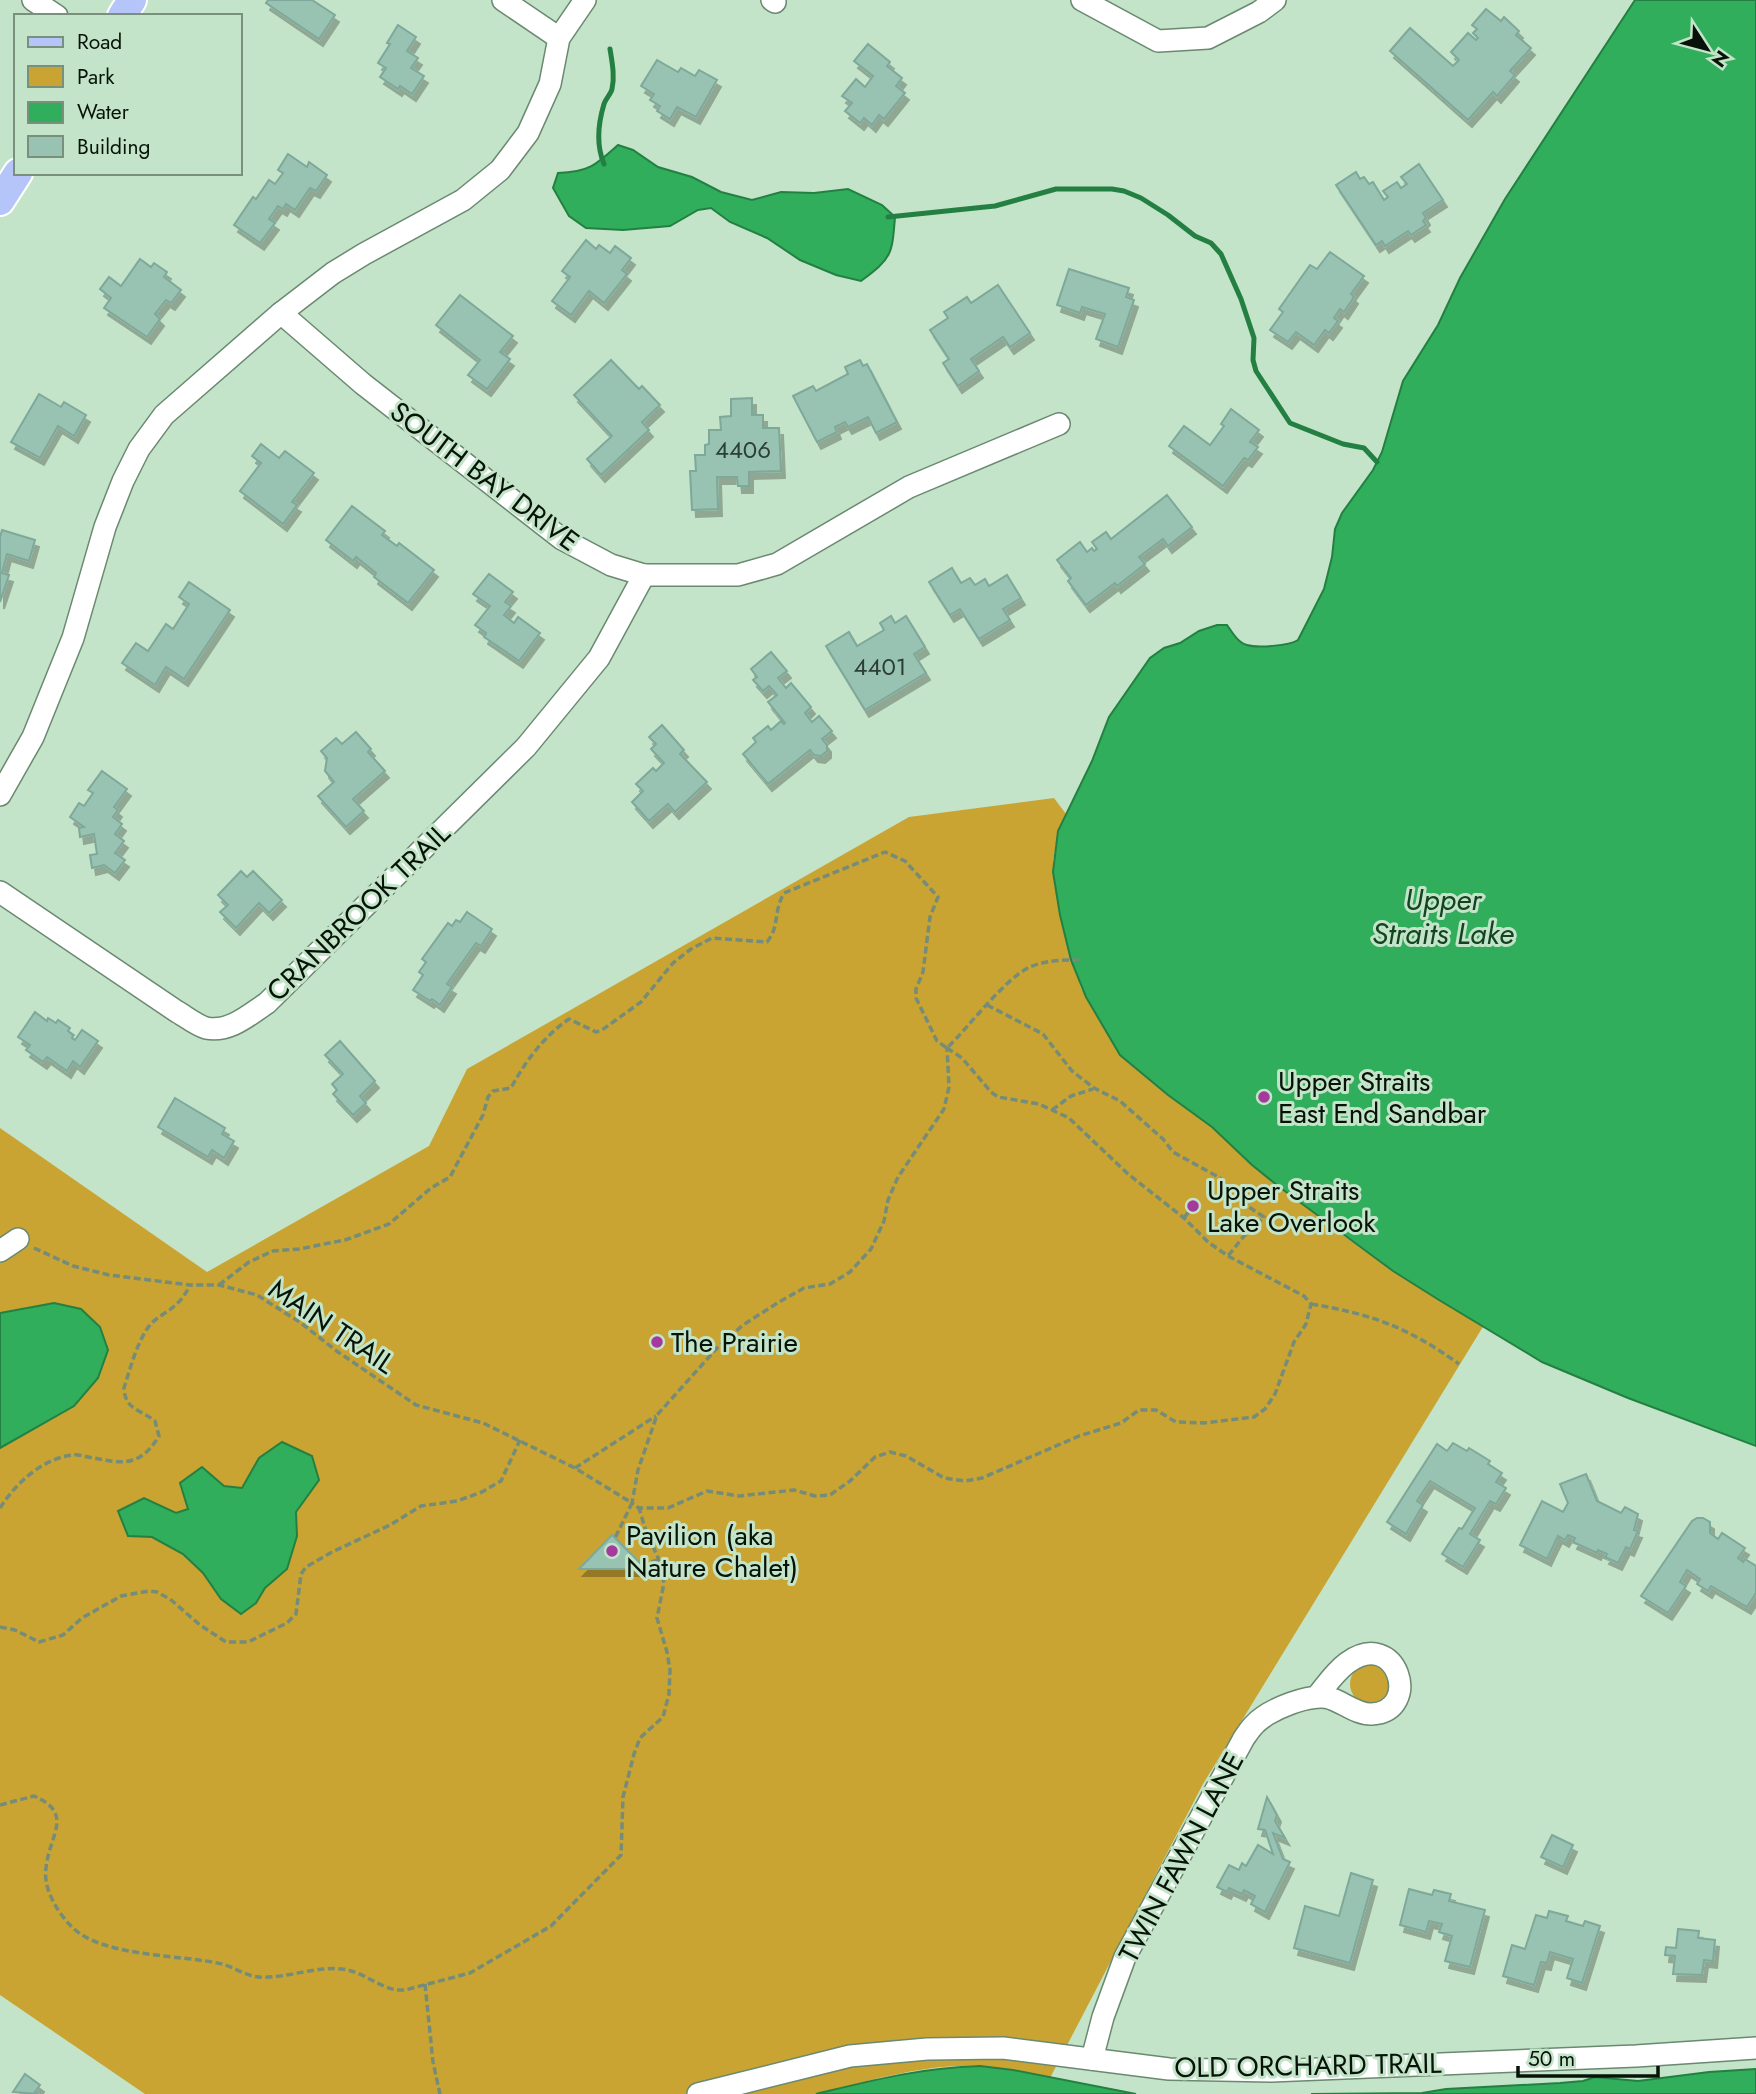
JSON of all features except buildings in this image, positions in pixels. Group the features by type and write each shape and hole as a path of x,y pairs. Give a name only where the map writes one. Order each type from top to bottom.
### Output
{"main road":[{"path":"0,201 17,175"}],"street":[{"path":"33,0 54,14"},
{"path":"503,0 559,38"},
{"path":"0,795 33,737 73,638 105,527 123,481 139,449 164,415 281,313 333,272 463,200 499,170 528,133 550,84 559,38 585,0"},
{"path":"1082,0 1158,41 1208,38 1259,12 1275,0"},
{"name":"SOUTH BAY DRIVE","path":"281,313 363,384 562,539 611,565 644,575 738,575 777,564 909,487 1059,424"},
{"name":"CRANBROOK TRAIL","path":"0,892 185,1017 205,1028 223,1028 237,1023 267,1003 526,747 599,659 644,575"},
{"path":"0,1251 19,1239"},
{"name":"TWIN FAWN LANE","path":"1092,2059 1103,2017 1125,1957 1244,1738 1255,1723 1266,1716 1318,1695"},
{"name":"OLD ORCHARD TRAIL","path":"698,2094 850,2056 928,2049 1003,2048 1169,2069 1272,2071 1636,2056 1756,2048"}],"path":[{"path":"219,1285 249,1262 273,1251 345,1240 389,1224 431,1188 450,1177 483,1115 488,1097 493,1091 511,1088 522,1067 557,1027 569,1019 596,1032 602,1030 641,1002 673,963 691,949 712,938 767,942 774,933 777,910 784,893 886,852 905,861 938,897 930,917 923,972 916,989 916,998 937,1041 962,1058 991,1092 998,1097 1040,1104 1069,1118 1128,1174 1228,1256 1296,1290 1311,1304 1343,1309 1390,1322 1459,1364"},
{"path":"575,1468 657,1415 718,1348 743,1325 804,1288 830,1284 850,1272 871,1249 884,1222 888,1200 898,1177 944,1109 949,1087 947,1048 987,1005 1028,968 1056,960 1079,960"},
{"path":"987,1005 1044,1034 1072,1071 1094,1088 1119,1101 1163,1139 1173,1152 1220,1178 1249,1207 1264,1217 1228,1256"},
{"path":"1052,1110 1071,1096 1094,1088"},
{"path":"1184,1218 1192,1206"},
{"name":"MAIN TRAIL","path":"19,1239 44,1254 73,1266 108,1275 190,1285 219,1285 257,1295 416,1405 483,1423 520,1440 575,1468 639,1508"},
{"path":"0,1508 11,1491 42,1465 74,1454 124,1464 138,1458 153,1446 159,1436 155,1421 129,1405 124,1398 124,1388 148,1327 174,1308 184,1298 190,1285"},
{"path":"0,1805 34,1796 50,1803 57,1812 58,1823 45,1870 50,1896 71,1926 96,1944 224,1964 255,1977 286,1977 333,1968 347,1969 390,1989 405,1990 470,1973 551,1926 621,1855 623,1797 634,1754 640,1738 657,1725 667,1707 670,1670 657,1618 664,1583 659,1560 639,1508 668,1508 707,1492 739,1496 794,1490 815,1496 830,1495 850,1481 875,1457 890,1452 906,1456 951,1480 982,1478 1070,1439 1121,1423 1139,1410 1147,1408 1156,1410 1176,1422 1204,1423 1254,1417 1265,1409 1275,1394 1294,1342 1306,1324 1311,1304"},
{"path":"615,1538 632,1503 638,1470 657,1415"},
{"path":"0,1627 15,1630 39,1642 63,1635 82,1618 121,1596 149,1591 170,1599 200,1625 226,1642 248,1642 287,1623 296,1614 301,1574 306,1567 390,1525 421,1506 457,1500 482,1492 501,1481 520,1440"},
{"path":"641,1564 659,1560"},
{"path":"425,1984 433,2062 440,2094"}],"green space":[{"path":"1054,798 1066,814 1058,831 1053,862 1060,915 1081,988 1120,1055 1212,1127 1252,1165 1341,1234 1393,1271 1484,1325 1203,1784 1050,2078 998,2068 960,2066 897,2074 816,2094 145,2094 0,1995 0,1128 207,1272 429,1146 467,1069 909,817"},
{"path":"1370,1664 1384,1670 1390,1684 1384,1698 1370,1704 1356,1698 1350,1684 1356,1670"}],"water":[{"name":"Upper Straits Lake","path":"1635,0 1756,0 1756,1446 1542,1362 1393,1271 1252,1165 1212,1127 1120,1055 1086,997 1071,960 1053,872 1058,831 1092,761 1109,717 1150,658 1164,648 1217,625 1227,625 1235,637 1252,646 1281,645 1298,640 1324,589 1335,529 1342,513 1373,470 1382,452 1403,381 1438,325 1460,278 1505,199"},
{"path":"618,145 633,150 658,167 692,177 721,192 752,200 781,192 814,193 848,189 882,205 895,217 891,248 885,261 861,281 836,275 800,260 767,238 730,222 711,208 698,210 670,226 623,230 586,228 569,216 553,188 558,173 585,169 604,158"},
{"path":"54,1303 81,1309 100,1327 108,1350 98,1378 74,1406 0,1448 0,1313"},
{"path":"282,1442 312,1456 319,1480 296,1512 297,1536 287,1569 265,1588 256,1603 241,1614 221,1599 203,1573 183,1554 152,1537 128,1536 118,1511 144,1498 176,1513 188,1509 180,1483 202,1467 224,1486 242,1488 259,1458"},
{"path":"980,2066 1136,2094 816,2094 917,2072"},
{"path":"1756,2069 1756,2094 1311,2094 1422,2093 1446,2089 1583,2081 1595,2077 1638,2081"}],"waterway":[{"path":"604,164 599,134 604,104 613,84 610,49"},
{"path":"888,217 995,206 1056,189 1112,189 1141,198 1195,236 1211,243 1221,254 1241,299 1254,338 1253,360 1256,371 1290,423 1343,444 1364,448 1377,462"}],"place":[{"name":"Upper Straits East End Sandbar","path":"1264,1097"},
{"name":"Upper Straits Lake Overlook","path":"1193,1206"},
{"name":"The Prairie","path":"657,1342"},
{"name":"Pavilion (aka Nature Chalet)","path":"612,1551"}]}
